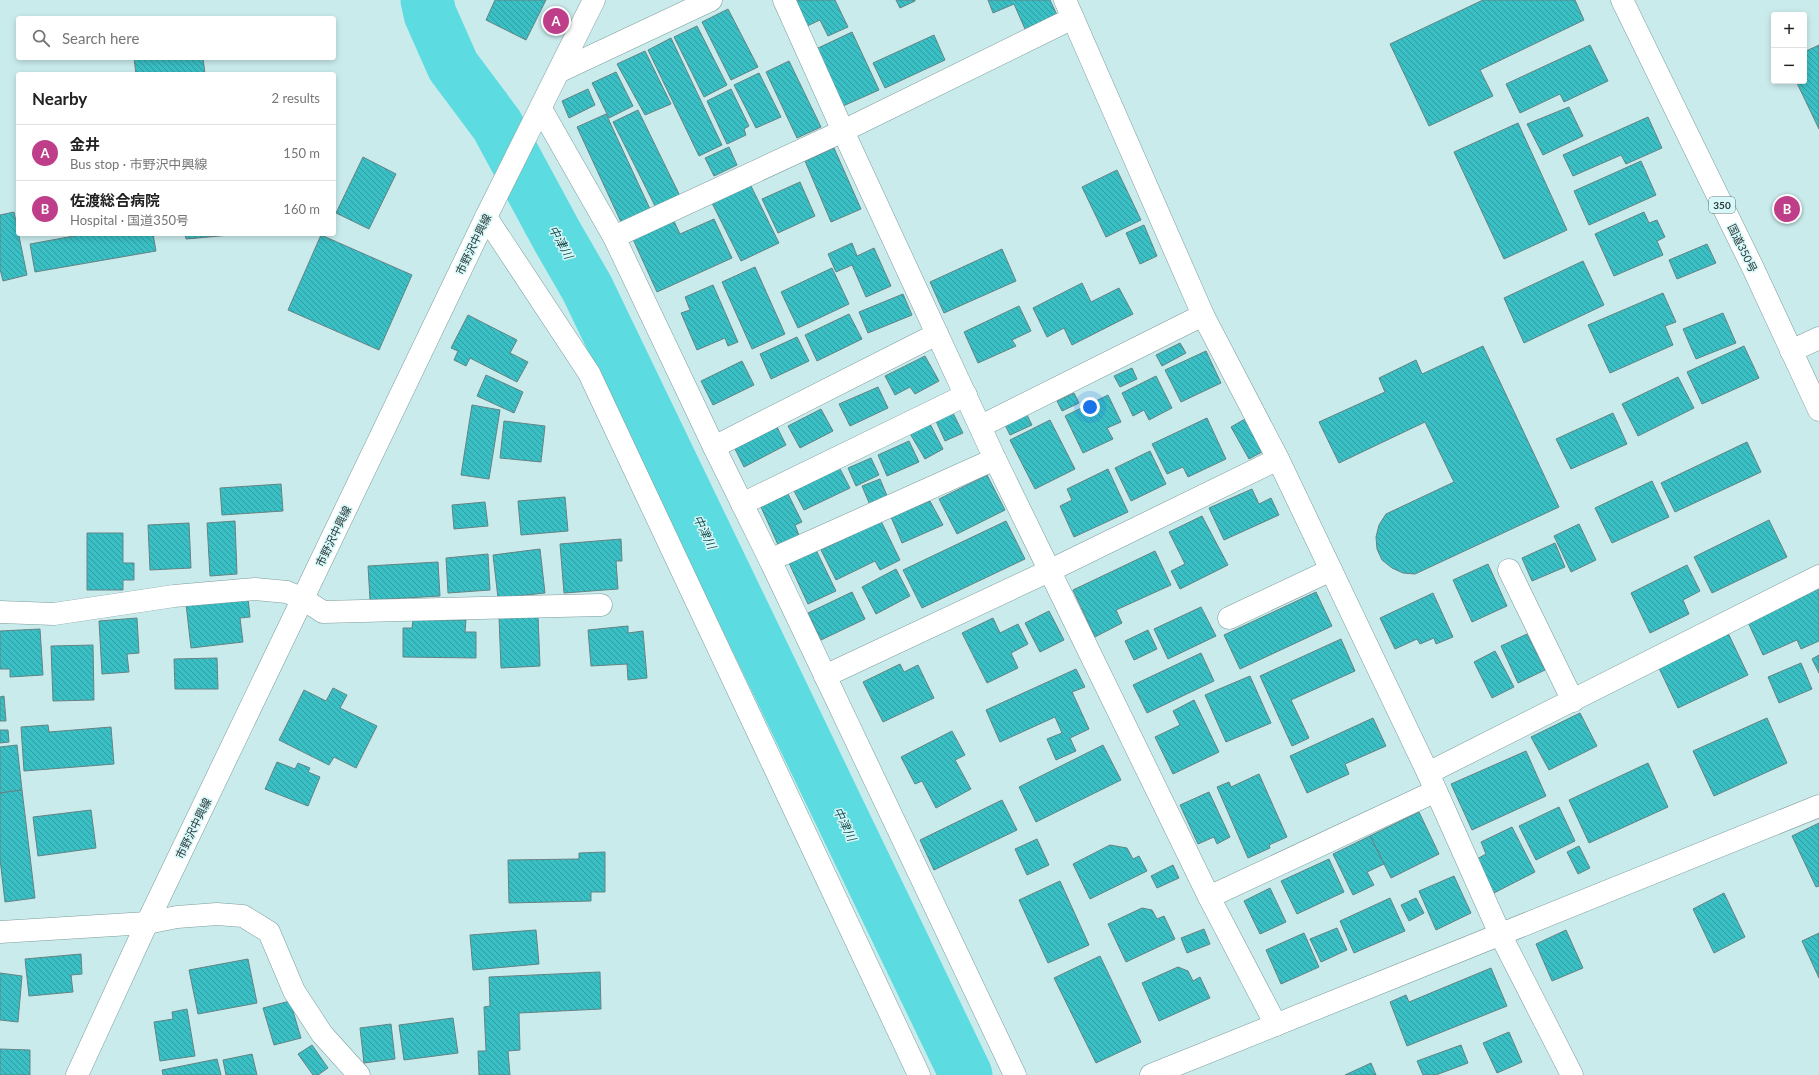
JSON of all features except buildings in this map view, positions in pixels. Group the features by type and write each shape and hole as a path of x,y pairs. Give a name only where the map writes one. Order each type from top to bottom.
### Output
{"main road":[{"name":"市野沢中興線","path":"77,1075 147,923 489,210 560,71 594,0"},
{"path":"560,71 711,0"},
{"path":"784,0 995,459 1051,570 1209,897 1276,1025"},
{"name":"国道350号","path":"1622,0 1749,261 1819,410"},
{"path":"614,237 843,131 1069,9 1203,315 1278,459 1432,782 1500,934 1572,1075"},
{"path":"541,109 614,237 714,447 770,560 1015,1075"},
{"path":"489,210 590,373 919,1075"},
{"path":"981,426 1203,315"},
{"path":"714,447 937,334"},
{"path":"1791,351 1819,338"},
{"path":"742,504 966,396"},
{"path":"770,560 995,459"},
{"path":"825,676 1051,570 1278,459"},
{"path":"1229,618 1331,570"},
{"path":"1509,570 1573,701"},
{"path":"1209,897 1432,782 1573,701 1819,576"},
{"path":"0,612 54,614 174,596 255,588 287,592 303,599 323,612 601,605"},
{"path":"1151,1075 1819,806"},
{"path":"0,932 147,923 177,917 217,914 243,916 269,932 294,991 302,1004 322,1034 359,1075"}],"waterway":[{"name":"中津川","path":"427,0 430,14 453,66 497,125 587,288 966,1075"}],"place":[{"name":"金井","path":"556,21"},
{"name":"佐渡総合病院","path":"1787,209"}]}
